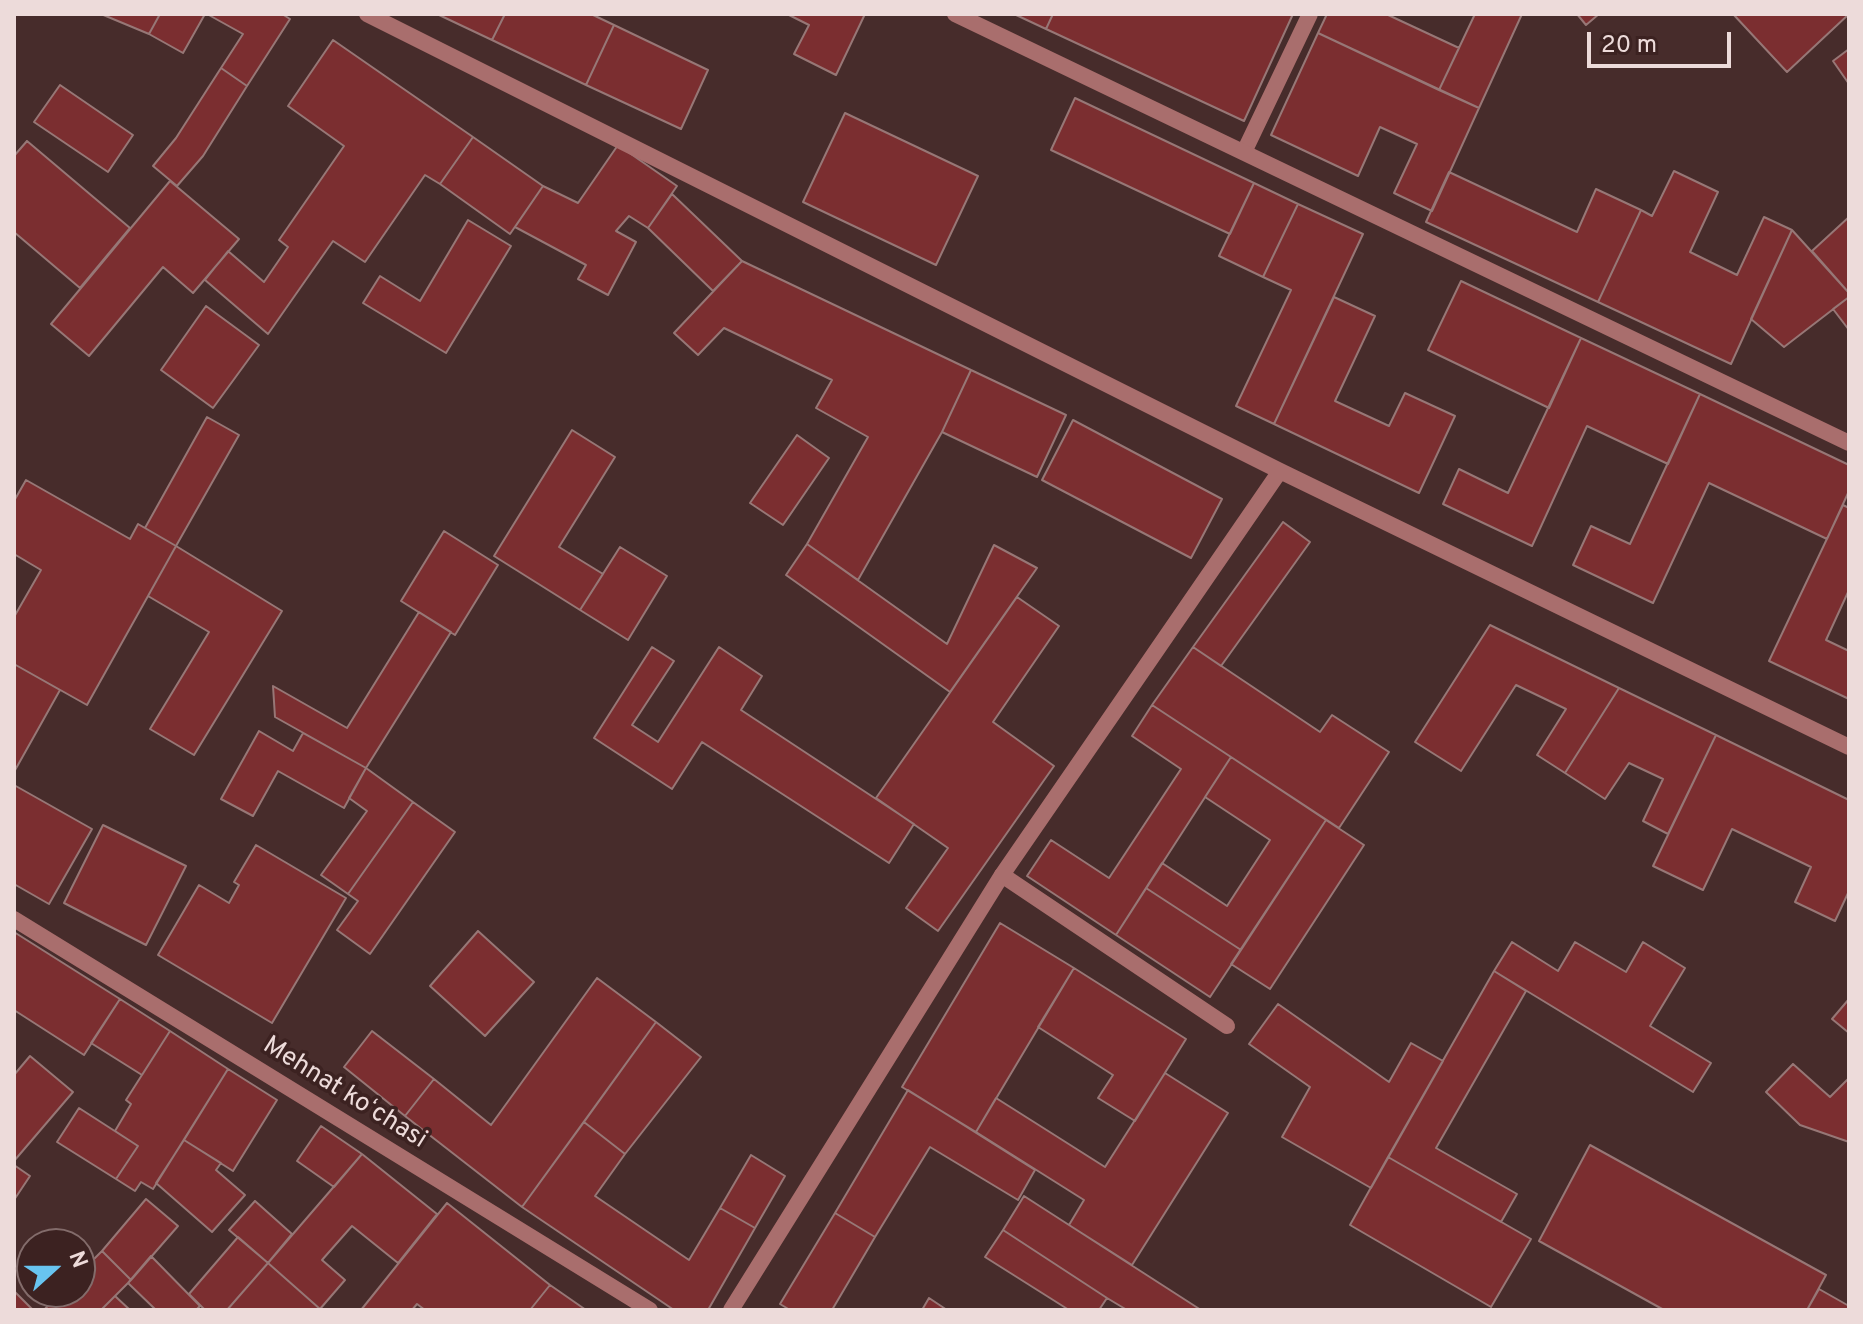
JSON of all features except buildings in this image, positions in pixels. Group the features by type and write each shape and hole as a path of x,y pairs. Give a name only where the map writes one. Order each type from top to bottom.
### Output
{"street":[{"path":"367,14 1280,471 1849,747"},
{"path":"955,14 1849,443"},
{"path":"1244,152 1310,14"},
{"path":"731,1310 1002,875 1280,471"},
{"path":"1002,875 1227,1026"},
{"name":"Mehnat koʻchasi","path":"14,919 650,1310"}]}
